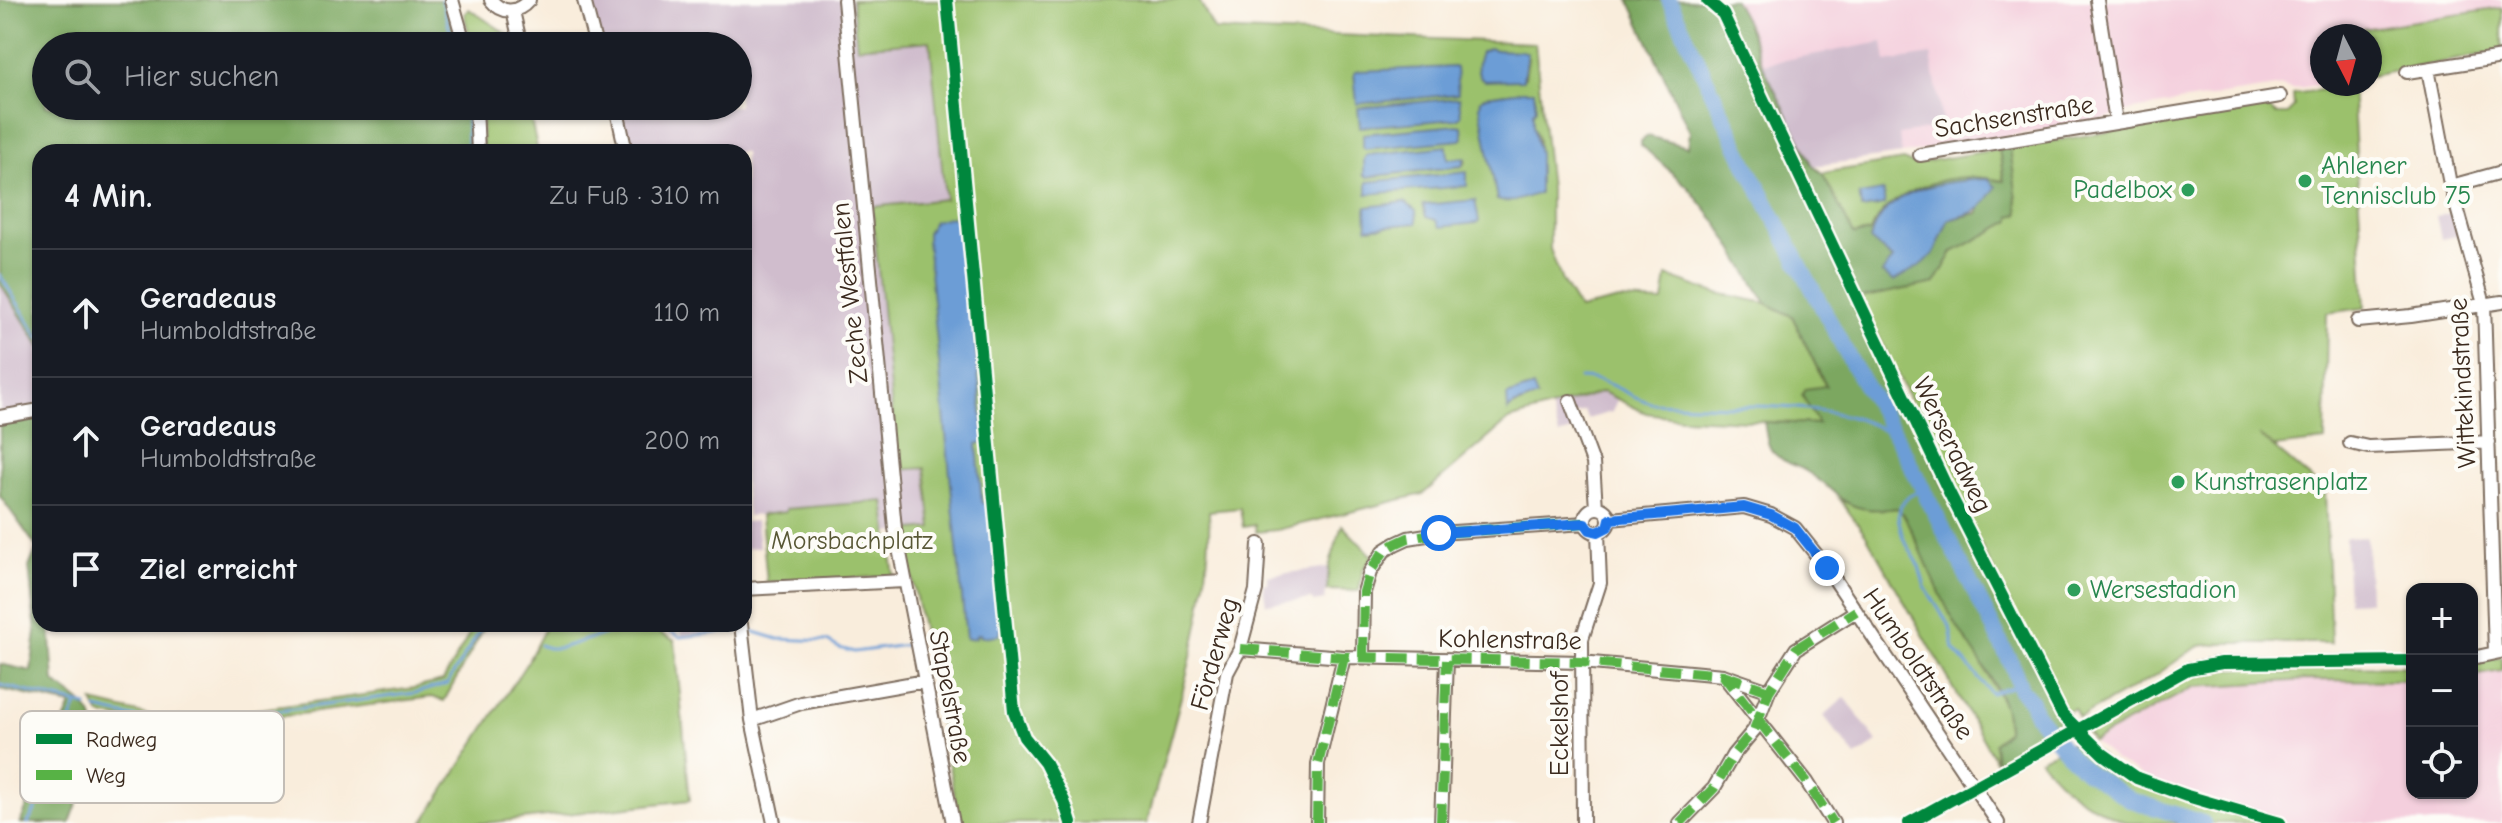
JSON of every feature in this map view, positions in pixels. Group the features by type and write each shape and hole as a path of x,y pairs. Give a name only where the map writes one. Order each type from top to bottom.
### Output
{"street":[{"path":"452,0 461,32"},
{"path":"491,0 500,9 513,11 529,0"},
{"path":"584,0 592,32"},
{"name":"Zeche Westfalen","path":"844,0 895,528 904,581"},
{"name":"Sachsenstraße","path":"2097,0 2116,122"},
{"path":"513,11 518,32"},
{"path":"2407,72 2502,57"},
{"name":"Wittekindstraße","path":"2428,69 2451,186 2484,304 2499,653"},
{"name":"Sachsenstraße","path":"1920,155 2280,96"},
{"path":"477,120 478,144"},
{"path":"619,120 624,144"},
{"path":"2451,186 2502,172"},
{"path":"2358,321 2502,302"},
{"path":"1570,401 1593,463 1596,508"},
{"path":"0,417 32,411"},
{"path":"2350,443 2368,447 2489,442"},
{"name":"Humboldtstraße","path":"1610,519 1744,507 1771,515 1795,528 1827,568 1998,823"},
{"path":"1596,508 1604,509 1610,519 1608,527 1598,532 1590,530 1585,523 1588,511 1596,508"},
{"path":"1363,657 1364,592 1370,572 1384,551 1395,544 1408,538 1439,533 1585,523"},
{"name":"Eckelshof","path":"1583,823 1582,639 1600,583 1598,532"},
{"name":"Förderweg","path":"1199,823 1227,673 1240,649 1256,590 1259,544"},
{"path":"752,589 904,581"},
{"name":"Stapelstraße","path":"904,581 953,823"},
{"path":"1680,823 1714,788 1733,755 1754,730 1769,691 1796,649 1856,611"},
{"path":"742,632 752,720 774,823"},
{"name":"Kohlenstraße","path":"1240,649 1344,657 1581,662 1723,675 1769,691"},
{"path":"2478,657 2499,653"},
{"path":"1317,823 1318,764 1344,657"},
{"path":"1441,823 1447,660"},
{"path":"1909,823 2170,677 2198,666 2222,663 2406,661"},
{"path":"1723,675 1807,782 1833,823"},
{"path":"752,720 801,703 925,681"}],"shaded area":[{"path":"589,0 852,0 857,47 930,40 945,200 872,207 898,469 925,467 932,528 888,533 883,501 787,509 786,512 752,516 752,144 628,144 623,120 752,120 752,32 597,32"},
{"path":"1734,0 2502,0 2502,8 2382,26 2310,24 2310,86 2292,89 2282,86 2185,101 2133,110 2097,121 1813,166 1762,64"},
{"path":"1883,42 1886,62 1931,55 1943,127 1899,134 1901,154 1813,166 1762,64"},
{"path":"2456,212 2462,235 2441,239 2436,216"},
{"path":"0,283 32,333 32,407 0,413"},
{"path":"1603,393 1617,400 1612,412 1587,419 1584,411 1571,415 1575,430 1559,435 1551,408"},
{"path":"752,521 756,521 759,547 752,548"},
{"path":"2367,537 2369,601 2348,602 2345,538"},
{"path":"1329,567 1325,600 1266,604 1263,584 1267,583 1267,576"},
{"path":"2502,671 2502,823 2289,823 2151,781 2117,761 2094,742 2194,688 2307,680 2406,681 2406,799 2478,799 2478,676"},
{"path":"1845,697 1877,742 1856,757 1824,716"}],"green space":[{"path":"0,0 446,0 454,32 32,32 32,120 471,120 472,144 32,144 32,333 0,283"},
{"path":"852,0 1199,0 1214,30 1535,43 1550,189 1550,249 1562,281 1579,309 1619,300 1663,302 1667,276 1712,292 1766,303 1792,316 1826,387 1805,389 1819,424 1682,418 1646,413 1603,392 1509,420 1423,494 1277,530 1256,532 1255,525 1243,527 1240,508 1209,511 1204,587 1197,627 1147,823 960,823 903,531 932,528 925,468 898,470 872,207 945,199 930,41 857,47","holes":["1509,52 1528,58 1525,77 1484,81 1478,70 1499,53","1534,92 1536,109 1533,112 1533,126 1538,139 1539,181 1497,200 1481,100 1486,96","1446,146 1448,159 1465,158 1466,161 1462,166 1364,175","1405,202 1416,223 1368,228 1367,207","1525,389 1537,397 1508,409"]},
{"path":"1629,0 1734,0 1813,166 1822,173 1854,235 1870,232 1878,218 1889,206 1918,188 1969,177 1988,178 2004,181 1999,149 2010,148 2019,214 1953,252 1935,283 1855,299 1946,492 2065,724 1996,762 1994,743 2007,731 2001,700 1948,610 1903,514 1897,508 1878,510 1853,506 1770,448 1764,422 1818,424 1802,395 1805,389 1826,386 1792,316 1766,303 1717,223 1688,187 1641,145 1641,141 1648,136 1688,147 1690,132","holes":["1988,179 1978,213 1948,220 1935,252 1883,273 1893,259 1870,239 1877,222 1901,199 1934,186"]},
{"path":"2502,8 2502,51 2382,74 2382,26"},
{"path":"469,9 504,32 468,32 464,14"},
{"path":"2310,91 2310,96 2353,96 2365,308 2327,313 2325,441 2275,447 2259,435 2325,491 2331,643 2222,643 2200,646 2155,676 2079,718 2074,708 2063,713 1860,298 1935,283 1953,252 2011,221 2010,216 2019,214 2010,148 2266,106 2276,114 2287,114 2294,107 2293,94"},
{"path":"482,120 531,120 536,144 482,144"},
{"path":"1999,149 2004,181 1985,178 1927,185 1873,224 1870,232 1853,236 1822,173 1903,160 1912,164"},
{"path":"32,416 32,541 0,496 0,422"},
{"path":"1840,500 1868,508 1897,508 1903,514 2005,708 2007,731 1997,745 1996,762 1866,535"},
{"name":"Morsbachplatz","path":"884,501 894,576 767,583 761,515 786,512 786,509"},
{"path":"1342,525 1373,557 1363,569 1359,591 1327,590 1329,567"},
{"path":"32,560 32,595 29,567"},
{"path":"36,632 51,632 54,682 88,711 68,711 71,705 0,689 0,664 31,671"},
{"path":"471,632 482,632 444,701 432,697 284,716 284,711 247,711 414,688 443,681"},
{"path":"543,632 658,632 675,641 690,800 486,823 423,823 528,661"},
{"path":"2502,657 2502,671 2478,675 2478,662"},
{"path":"2406,666 2406,681 2307,680 2194,687 2093,741 2084,730 2173,680 2199,670 2267,667 2267,673 2291,673 2292,667"},
{"path":"93,702 130,711 98,711"},
{"path":"2081,738 2099,756 2144,784 2168,794 2270,823 2127,823 2068,790 2040,759"},
{"path":"29,803 77,803 70,823 20,823"}],"water":[{"path":"1489,48 1527,53 1523,80 1484,81 1479,75 1478,64 1481,52"},
{"path":"1454,67 1458,94 1357,104 1354,73 1357,71"},
{"path":"1534,91 1536,109 1533,112 1533,126 1539,153 1539,193 1508,202 1497,200 1481,99"},
{"path":"1459,98 1461,116 1456,119 1360,127 1358,108"},
{"path":"1462,126 1461,140 1363,147 1363,134"},
{"path":"1447,146 1448,159 1465,158 1462,166 1364,175 1367,155"},
{"path":"1467,172 1467,186 1367,194 1367,182"},
{"path":"1988,179 1996,187 1985,202 1972,213 1948,220 1935,252 1924,263 1894,281 1882,273 1893,259 1870,240 1877,222 1888,208 1917,190 1934,185"},
{"path":"1883,191 1885,205 1862,209 1859,195"},
{"path":"1475,200 1477,223 1440,227 1436,220 1426,217 1423,205"},
{"path":"1405,202 1416,211 1417,223 1367,228 1366,207"},
{"path":"957,218 964,226 985,442 977,444 982,503 990,503 1002,629 999,635 981,637 980,634 976,638 966,639 927,240 927,233 934,221"},
{"path":"1533,387 1537,397 1508,411 1507,396"}],"waterway":[{"path":"442,0 450,32"},
{"path":"1669,0 1747,166 1853,365 1897,438 2013,667 2021,690 2030,700 2037,716 2086,771 2131,800 2203,823"},
{"path":"467,120 467,144"},
{"path":"0,275 32,326"},
{"path":"1580,378 1609,384 1651,403 1823,411 1861,420 1897,438"},
{"path":"1922,489 1901,505 1898,517 1903,538 1918,563 1925,587 1950,627 1954,649 1991,693 2018,685"},
{"path":"752,631 778,639 827,641 854,652 906,645"},
{"path":"280,711 415,693 447,684 479,632"},
{"path":"540,645 560,648 611,632"},
{"path":"672,632 680,637 726,632"},
{"path":"0,685 87,706"},
{"path":"74,711 77,704"},
{"path":"97,709 106,711"},
{"path":"28,823 39,803"}],"marked path":[{"path":"1363,657 1364,592 1370,572 1384,551 1395,544 1408,538 1439,533 1585,523"},
{"path":"1680,823 1714,788 1733,755 1754,730 1769,691 1796,649 1856,611"},
{"path":"1240,649 1344,657 1581,662 1723,675 1807,782 1833,823"},
{"path":"1317,823 1318,764 1344,657"},
{"path":"1441,823 1447,660"},
{"path":"1723,675 1769,691"}],"cycle path":[{"path":"947,0 1014,711 1024,737 1045,763 1071,823"},
{"name":"Werseradweg","path":"1707,0 1723,14 1949,492 2062,714 2103,754 2137,778 2280,823"},
{"path":"1909,823 2188,669 2222,663 2406,661"}],"place":[{"name":"Ahlener Tennisclub 75","path":"2305,181"},
{"name":"Padelbox","path":"2188,190"},
{"name":"Kunstrasenplatz","path":"2178,482"},
{"name":"Wersestadion","path":"2074,590"}],"route":[{"path":"1439,533 1585,523 1593,532 1602,532 1608,527 1610,519 1744,507 1771,515 1795,528 1827,568"}]}
